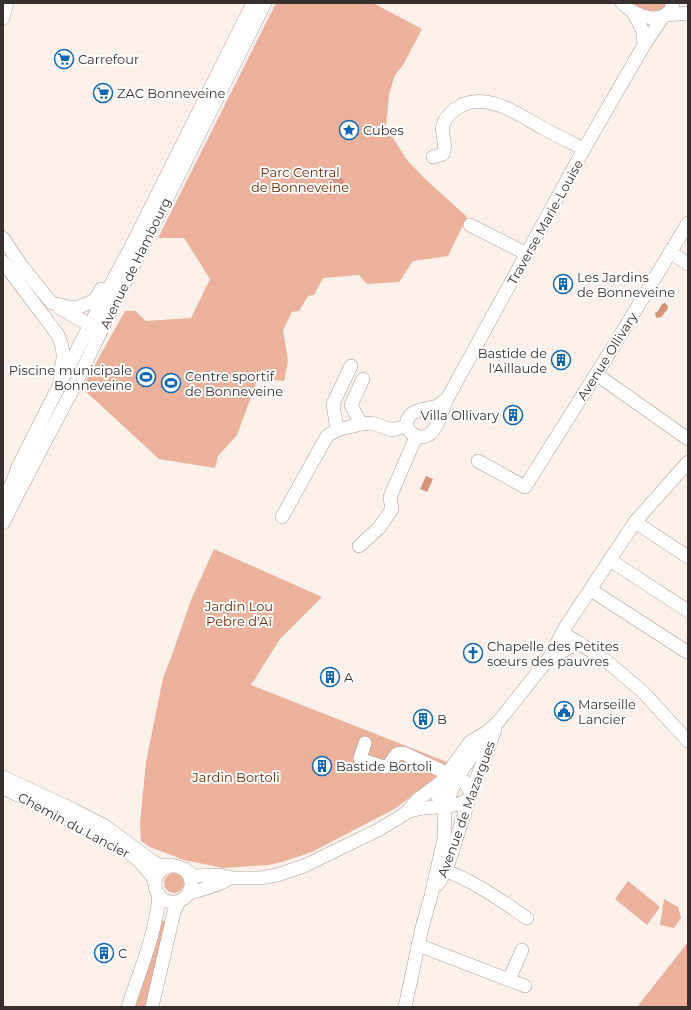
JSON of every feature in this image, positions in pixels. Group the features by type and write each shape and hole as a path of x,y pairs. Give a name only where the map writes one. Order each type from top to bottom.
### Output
{"street":[{"path":"3,18 7,3"},
{"name":"Avenue de Hambourg","path":"3,502 18,467 88,327 131,247 254,3"},
{"name":"Avenue de Hambourg","path":"3,523 38,453 62,411 265,3"},
{"path":"622,3 633,12 653,18 688,13"},
{"name":"Traverse Marie-Louise","path":"416,437 422,437 429,434 435,428 447,399 584,149 644,45 664,16 670,11 673,3"},
{"path":"633,12 643,31 644,45"},
{"path":"433,157 443,154 445,149 442,128 444,122 455,108 469,102 480,101 495,104 515,112 584,149"},
{"name":"Avenue Ollivary","path":"478,461 525,487 688,223"},
{"path":"470,225 527,254"},
{"path":"3,238 16,269 63,345 63,364 46,411"},
{"path":"52,303 69,307 79,307 95,300 121,256 131,247"},
{"path":"670,252 688,264"},
{"path":"3,262 16,269 41,290 52,303 86,323 88,327 92,340 62,400 62,411"},
{"path":"337,430 333,404 351,366"},
{"path":"596,374 688,439"},
{"path":"361,424 351,405 363,379"},
{"path":"359,546 379,528 392,509 390,497 416,437 410,433 406,426 407,421 412,414 425,408 436,406 447,399"},
{"path":"282,517 328,436 337,430 361,424 372,423 392,430 406,426"},
{"name":"Avenue de Mazargues","path":"445,808 440,802 437,794 441,776 470,742 488,731 498,722 549,658 566,626 635,522 688,462"},
{"path":"635,522 688,557"},
{"path":"610,560 688,611"},
{"path":"591,590 687,652"},
{"path":"563,633 580,643 616,669 643,692 688,741"},
{"name":"Avenue de Mazargues","path":"549,658 561,653 572,645 580,643"},
{"name":"Avenue de Mazargues","path":"431,896 446,871 470,796 498,722"},
{"name":"Avenue de Mazargues","path":"405,1007 418,945 444,839 445,808 457,778 488,731"},
{"path":"128,1007 143,964 158,909 156,877 165,867 172,865 179,866 194,876 220,875 230,878 261,878 288,872 304,866 378,830 407,812 420,808 445,808 458,805 470,796 464,781 457,778 441,776 403,754 397,754 388,766 362,760 360,758 365,743"},
{"path":"407,812 441,776"},
{"name":"Chemin du Lancier","path":"3,777 77,811 105,826 152,861 160,865 172,865"},
{"name":"Chemin du Lancier","path":"3,788 126,850 139,861 152,876 157,889"},
{"path":"152,1007 174,912 191,888 191,878 185,869"},
{"path":"446,871 455,874 496,897 528,918"},
{"path":"157,889 168,901 184,897 207,886 222,884 230,878"},
{"path":"418,945 525,986"},
{"path":"509,980 522,950"}],"green space":[{"name":"Parc Central de Bonneveine","path":"276,3 373,3 422,29 403,65 395,75 389,94 386,127 407,160 423,177 467,217 448,256 413,261 399,282 367,284 359,275 323,278 314,295 308,296 299,311 292,312 283,330 288,361 284,381 258,378 237,435 218,456 215,468 159,459 82,388 125,311 135,311 146,321 191,318 210,279 184,238 158,238"},
{"path":"629,3 668,3 665,10 651,14"},
{"name":"Jardin Bortoli","path":"214,549 322,597 280,639 251,685 447,762 440,775 396,808 312,852 269,865 223,868 184,860 150,847 141,841 140,823 146,762 163,678 191,600"},
{"path":"170,873 178,873 184,879 184,887 178,893 170,893 164,887 164,879"},
{"path":"628,881 660,907 647,925 615,899"},
{"path":"664,899 678,907 681,918 674,928 660,925"},
{"path":"162,921 168,922 149,1007 132,1007 158,938"},
{"path":"688,942 688,1007 637,1007"}],"shaded area":[{"path":"332,173 338,173 348,187 346,193 328,195 325,190"},
{"path":"665,303 668,306 667,310 661,317 656,318 655,313 662,304"},
{"path":"426,476 433,479 427,492 420,489"}],"place":[{"name":"Carrefour","path":"64,59"},
{"name":"ZAC Bonneveine","path":"103,93"},
{"name":"Cubes","path":"349,130"},
{"name":"Les Jardins de Bonneveine","path":"563,284"},
{"name":"Bastide de l'Aillaude","path":"561,360"},
{"name":"Piscine municipale Bonneveine","path":"146,377"},
{"name":"Centre sportif de Bonneveine","path":"171,383"},
{"name":"Villa Ollivary","path":"513,415"},
{"name":"Chapelle des Petites sœurs des pauvres","path":"473,653"},
{"name":"A","path":"330,677"},
{"name":"Marseille Lancier","path":"564,711"},
{"name":"B","path":"423,719"},
{"name":"Bastide Bortoli","path":"322,766"},
{"name":"C","path":"104,953"}],"park label":[{"name":"Jardin Lou Pebre d'Aï","path":"239,614"}]}
